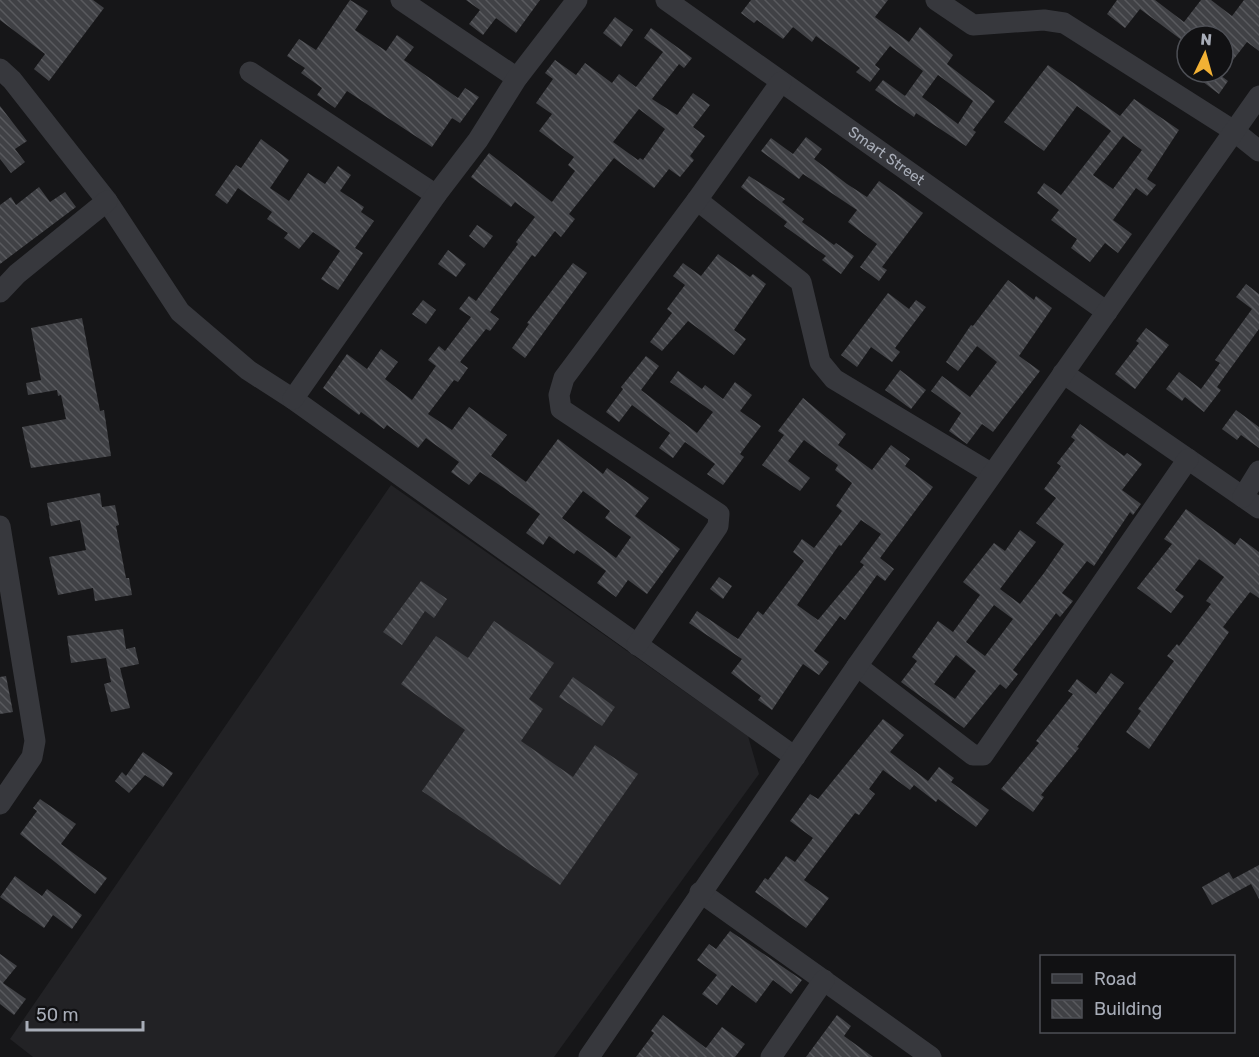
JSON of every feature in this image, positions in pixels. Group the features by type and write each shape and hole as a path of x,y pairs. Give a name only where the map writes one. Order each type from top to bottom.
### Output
{"street":[{"path":"401,0 517,78"},
{"path":"292,399 436,195 478,140 517,78 577,0"},
{"name":"Smart Street","path":"666,0 1107,312"},
{"path":"936,0 973,25 1044,20 1064,23 1234,131 1259,151"},
{"path":"0,69 107,201 180,312 248,370 795,757"},
{"path":"250,72 436,195"},
{"path":"637,645 718,526 719,514 561,409 559,394 564,378 698,200 781,82"},
{"path":"589,1057 857,666 1259,96"},
{"path":"698,200 801,282 820,362 834,379 992,474"},
{"path":"0,292 17,274 107,201"},
{"path":"1064,373 1251,502 1259,471"},
{"path":"857,666 973,755 983,755 1188,459"},
{"path":"0,526 35,741 32,757 0,804"},
{"path":"700,892 931,1057"},
{"path":"771,1057 824,980"}],"shaded area":[{"path":"391,485 748,736 759,774 554,1057 33,1057 10,1039"}],"building":[{"path":"0,0 93,0 104,8 49,81 34,69 45,54 0,20"},
{"path":"350,0 368,11 355,30 386,51 397,35 414,47 404,60 458,98 465,88 479,97 460,123 452,118 432,147 347,91 335,108 317,95 322,88 301,73 305,68 287,56 299,39 316,50"},
{"path":"466,0 540,0 516,33 496,18 483,35 469,24 480,10"},
{"path":"751,0 888,0 875,17 909,42 920,27 953,55 947,64 995,101 973,130 976,132 966,146 916,113 914,117 875,90 883,80 905,96 923,71 890,46 875,65 880,69 870,82 856,72 860,68 816,36 812,42 793,27 783,39 757,20 754,23 741,13","holes":["938,75 973,101 958,124 922,97"]},
{"path":"1117,0 1155,0 1184,22 1201,0 1211,0 1232,16 1244,0 1259,0 1259,51 1247,42 1235,58 1235,24 1175,24 1175,35 1140,9 1125,28 1107,14"},
{"path":"615,17 633,30 621,47 603,33"},
{"path":"651,28 692,58 684,68 679,64 652,99 677,115 693,93 710,105 693,127 705,136 690,156 694,160 680,177 669,169 654,188 614,158 569,214 575,219 561,237 555,231 535,257 532,255 490,312 499,319 490,331 486,329 460,362 468,368 458,382 454,380 428,414 452,430 469,407 507,435 491,456 526,482 558,439 603,474 607,468 649,498 635,516 680,549 647,594 628,580 616,597 597,583 606,571 577,550 574,554 549,536 543,545 526,533 540,514 504,488 480,472 469,485 451,472 459,462 426,438 418,448 387,425 384,429 361,412 359,415 323,388 347,354 367,369 381,349 398,362 385,379 412,400 436,366 428,360 439,346 445,351 471,317 459,309 469,296 476,301 535,217 515,202 511,207 471,177 489,153 552,202 575,171 568,165 574,157 539,131 552,114 536,103 553,79 545,73 555,60 576,75 585,63 612,83 619,74 636,87 663,52 644,38","holes":["639,109 665,129 643,160 640,158 638,160 613,142","583,491 610,511 605,518 631,537 616,558 562,518"]},
{"path":"1048,65 1120,116 1134,99 1179,130 1147,179 1156,185 1147,196 1136,188 1113,220 1132,234 1118,253 1105,243 1090,262 1071,248 1077,239 1051,220 1059,210 1037,193 1044,183 1061,195 1111,131 1077,106 1044,151 1004,122","holes":["1123,136 1142,150 1113,189 1093,175"]},
{"path":"1206,84 1226,84 1219,94"},
{"path":"0,106 27,141 15,149 25,162 11,173 0,159"},
{"path":"806,137 822,149 814,159 867,197 879,181 923,213 882,267 887,270 879,281 860,267 877,244 848,222 857,210 803,174 799,179 761,151 771,138 793,154"},
{"path":"261,139 289,160 270,188 289,201 308,173 325,184 338,166 351,175 340,191 364,207 361,212 374,221 355,248 363,253 338,290 321,279 340,251 313,232 299,249 284,238 288,233 267,219 272,212 238,188 227,204 215,195 236,165 241,168"},
{"path":"749,176 785,199 782,202 804,219 802,222 854,256 841,274 822,260 826,256 784,226 787,222 741,187"},
{"path":"39,187 50,202 65,192 76,207 0,264 0,205 11,197 16,205"},
{"path":"477,225 493,236 484,248 469,236"},
{"path":"448,250 466,264 456,277 438,264"},
{"path":"718,254 750,277 753,274 766,284 734,330 746,339 734,355 688,321 662,351 650,342 672,313 667,309 685,285 673,276 683,263 701,276"},
{"path":"573,263 587,273 525,358 512,348 529,324 527,323"},
{"path":"1008,280 1034,300 1036,296 1052,308 1019,356 1040,371 993,432 982,424 967,444 949,431 961,413 931,391 942,376 970,397 997,362 977,346 958,371 946,362 971,325 973,326"},
{"path":"1246,284 1259,294 1259,329 1217,387 1221,390 1204,412 1185,397 1182,401 1166,389 1179,372 1201,389 1220,363 1215,360 1252,309 1236,297"},
{"path":"888,293 909,309 916,300 926,307 895,348 900,352 892,362 871,347 857,367 841,355"},
{"path":"423,300 436,310 426,324 412,314"},
{"path":"82,318 100,411 104,410 111,456 31,468 22,427 66,419 61,395 58,396 57,390 28,395 26,383 41,380 31,328"},
{"path":"1146,328 1169,345 1135,389 1115,374 1139,343 1136,341"},
{"path":"646,356 659,366 641,390 697,433 713,412 670,382 678,371 702,389 705,385 723,399 735,382 752,395 740,411 761,426 740,454 744,457 723,485 707,474 715,464 685,442 673,458 659,448 670,433 632,405 619,422 606,412 623,389 621,387"},
{"path":"900,370 926,390 911,409 885,390"},
{"path":"803,398 846,434 838,445 872,470 891,445 910,459 905,466 933,487 880,558 894,569 885,581 877,575 845,620 840,616 814,651 829,662 819,675 803,664 772,710 758,700 761,696 731,673 742,659 689,623 697,611 738,639 758,611 763,615 804,561 793,552 802,539 814,548 842,511 836,506 852,483 835,470 838,465 804,440 788,461 810,478 800,491 762,465 784,435 778,431","holes":["861,520 881,534 860,562 864,565 818,620 797,605 839,545 841,546"]},
{"path":"1236,410 1259,427 1259,448 1241,435 1237,440 1222,429"},
{"path":"1080,424 1124,456 1127,453 1142,464 1122,490 1141,504 1133,515 1130,512 1094,566 1087,561 1062,593 1073,601 1060,617 1056,613 1013,670 1018,674 1006,689 1000,684 964,728 901,682 917,661 912,657 938,621 953,632 980,595 963,582 994,543 1005,551 1020,530 1036,542 1000,589 1020,604 1044,573 1064,544 1036,523 1056,498 1044,489 1061,466 1057,463 1075,440 1071,437","holes":["994,605 1013,619 985,656 966,642","956,655 976,671 955,699 934,684"]},
{"path":"100,493 102,507 115,505 119,525 116,526 126,578 129,578 132,595 95,601 93,588 58,595 49,557 86,550 80,520 51,526 47,503"},
{"path":"1186,509 1235,545 1240,538 1259,552 1259,598 1250,592 1223,627 1229,632 1149,749 1126,732 1141,711 1138,709 1174,661 1167,656 1177,644 1179,646 1211,604 1206,601 1224,577 1199,559 1175,590 1184,596 1171,613 1137,588 1172,544 1164,539"},
{"path":"719,577 732,586 723,599 710,589"},
{"path":"421,581 447,599 434,618 425,611 402,645 383,632"},
{"path":"494,621 554,663 529,699 543,709 521,741 573,777 595,745 638,774 560,885 422,791 465,730 401,684 436,636 468,658"},
{"path":"123,629 126,649 135,647 139,664 120,668 130,708 111,712 104,684 111,682 106,658 71,663 67,636"},
{"path":"1111,673 1124,683 1077,747 1079,748 1041,795 1044,797 1033,812 1001,789 1039,743 1036,741 1073,694 1068,691 1077,679 1096,694"},
{"path":"6,676 13,712 0,714 0,677"},
{"path":"573,677 615,707 602,726 559,697"},
{"path":"883,719 904,735 890,752 928,781 939,767 954,778 951,782 989,810 976,827 938,799 936,802 914,785 910,790 883,770 869,789 875,794 859,815 855,813 804,880 829,898 806,928 755,892 765,878 768,880 786,856 795,862 813,838 790,821 810,794 818,799"},
{"path":"143,752 173,773 163,787 145,775 129,793 115,781 122,772 126,776"},
{"path":"40,799 76,824 61,844 107,878 95,894 20,834 37,811 33,808"},
{"path":"1259,865 1259,899 1251,884 1212,905 1202,887 1229,872 1233,879"},
{"path":"15,876 42,896 47,889 82,915 72,929 53,915 44,928 0,897"},
{"path":"730,931 802,980 791,994 773,980 756,1003 732,985 717,1005 702,994 717,975 697,960 709,944 716,949"},
{"path":"0,954 17,966 3,983 26,999 14,1015 0,1004"},
{"path":"663,1015 706,1048 722,1027 745,1044 735,1057 636,1057 654,1033 651,1031"},
{"path":"837,1015 851,1026 844,1036 873,1057 806,1057"}]}
